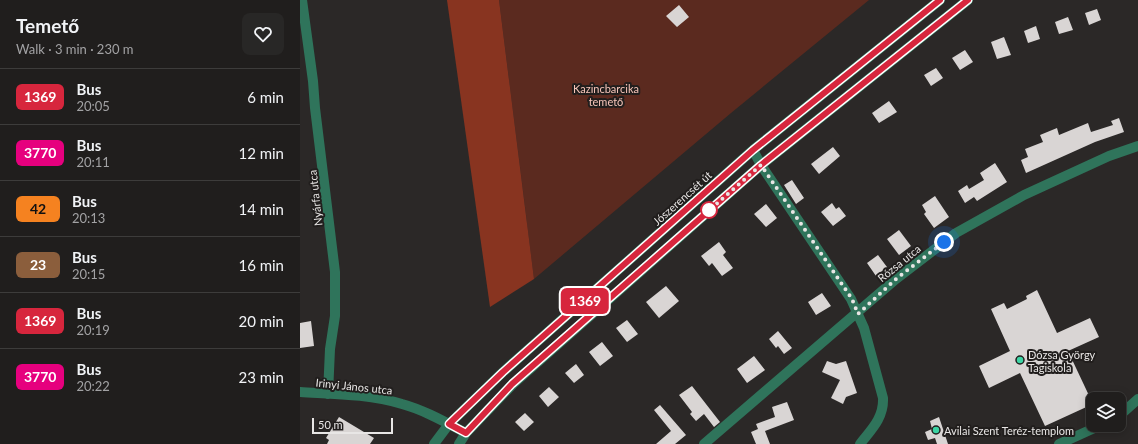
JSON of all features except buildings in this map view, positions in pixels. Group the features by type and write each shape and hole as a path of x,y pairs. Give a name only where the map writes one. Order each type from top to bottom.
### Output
{"street":[{"name":"Nyárfa utca","path":"302,0 335,272 335,316 330,349 328,394"},
{"name":"Jószerencsét út","path":"434,444 449,424 503,372 753,150 940,0"},
{"path":"459,444 466,433 512,384 761,165 968,0"},
{"name":"Rózsa utca","path":"704,444 858,314 896,279 956,233 1024,195 1109,156 1138,146"},
{"path":"753,150 761,165 852,299 864,328 883,398 883,406 882,414 860,444"},
{"name":"Irinyi János utca","path":"300,392 363,397 401,404 449,424"},
{"path":"1126,410 1138,399"},
{"path":"449,424 466,433"},
{"path":"1059,444 1080,440 1092,432"}],"green space":[{"name":"Kazincbarcika temető","path":"499,0 869,0 731,113 534,279"}],"shaded area":[{"path":"447,0 499,0 534,279 490,307"}],"bus line":[{"name":"1369","path":"940,0 753,150 604,284 503,372 449,424 466,433 512,384 761,165 968,0"}],"place":[{"name":"Dózsa György Tagiskola","path":"1020,360"},
{"name":"Avilai Szent Teréz-templom","path":"936,430"}],"route":[{"path":"709,210 705,214 761,165 852,299 858,314 862,308 896,279 944,242"}]}
